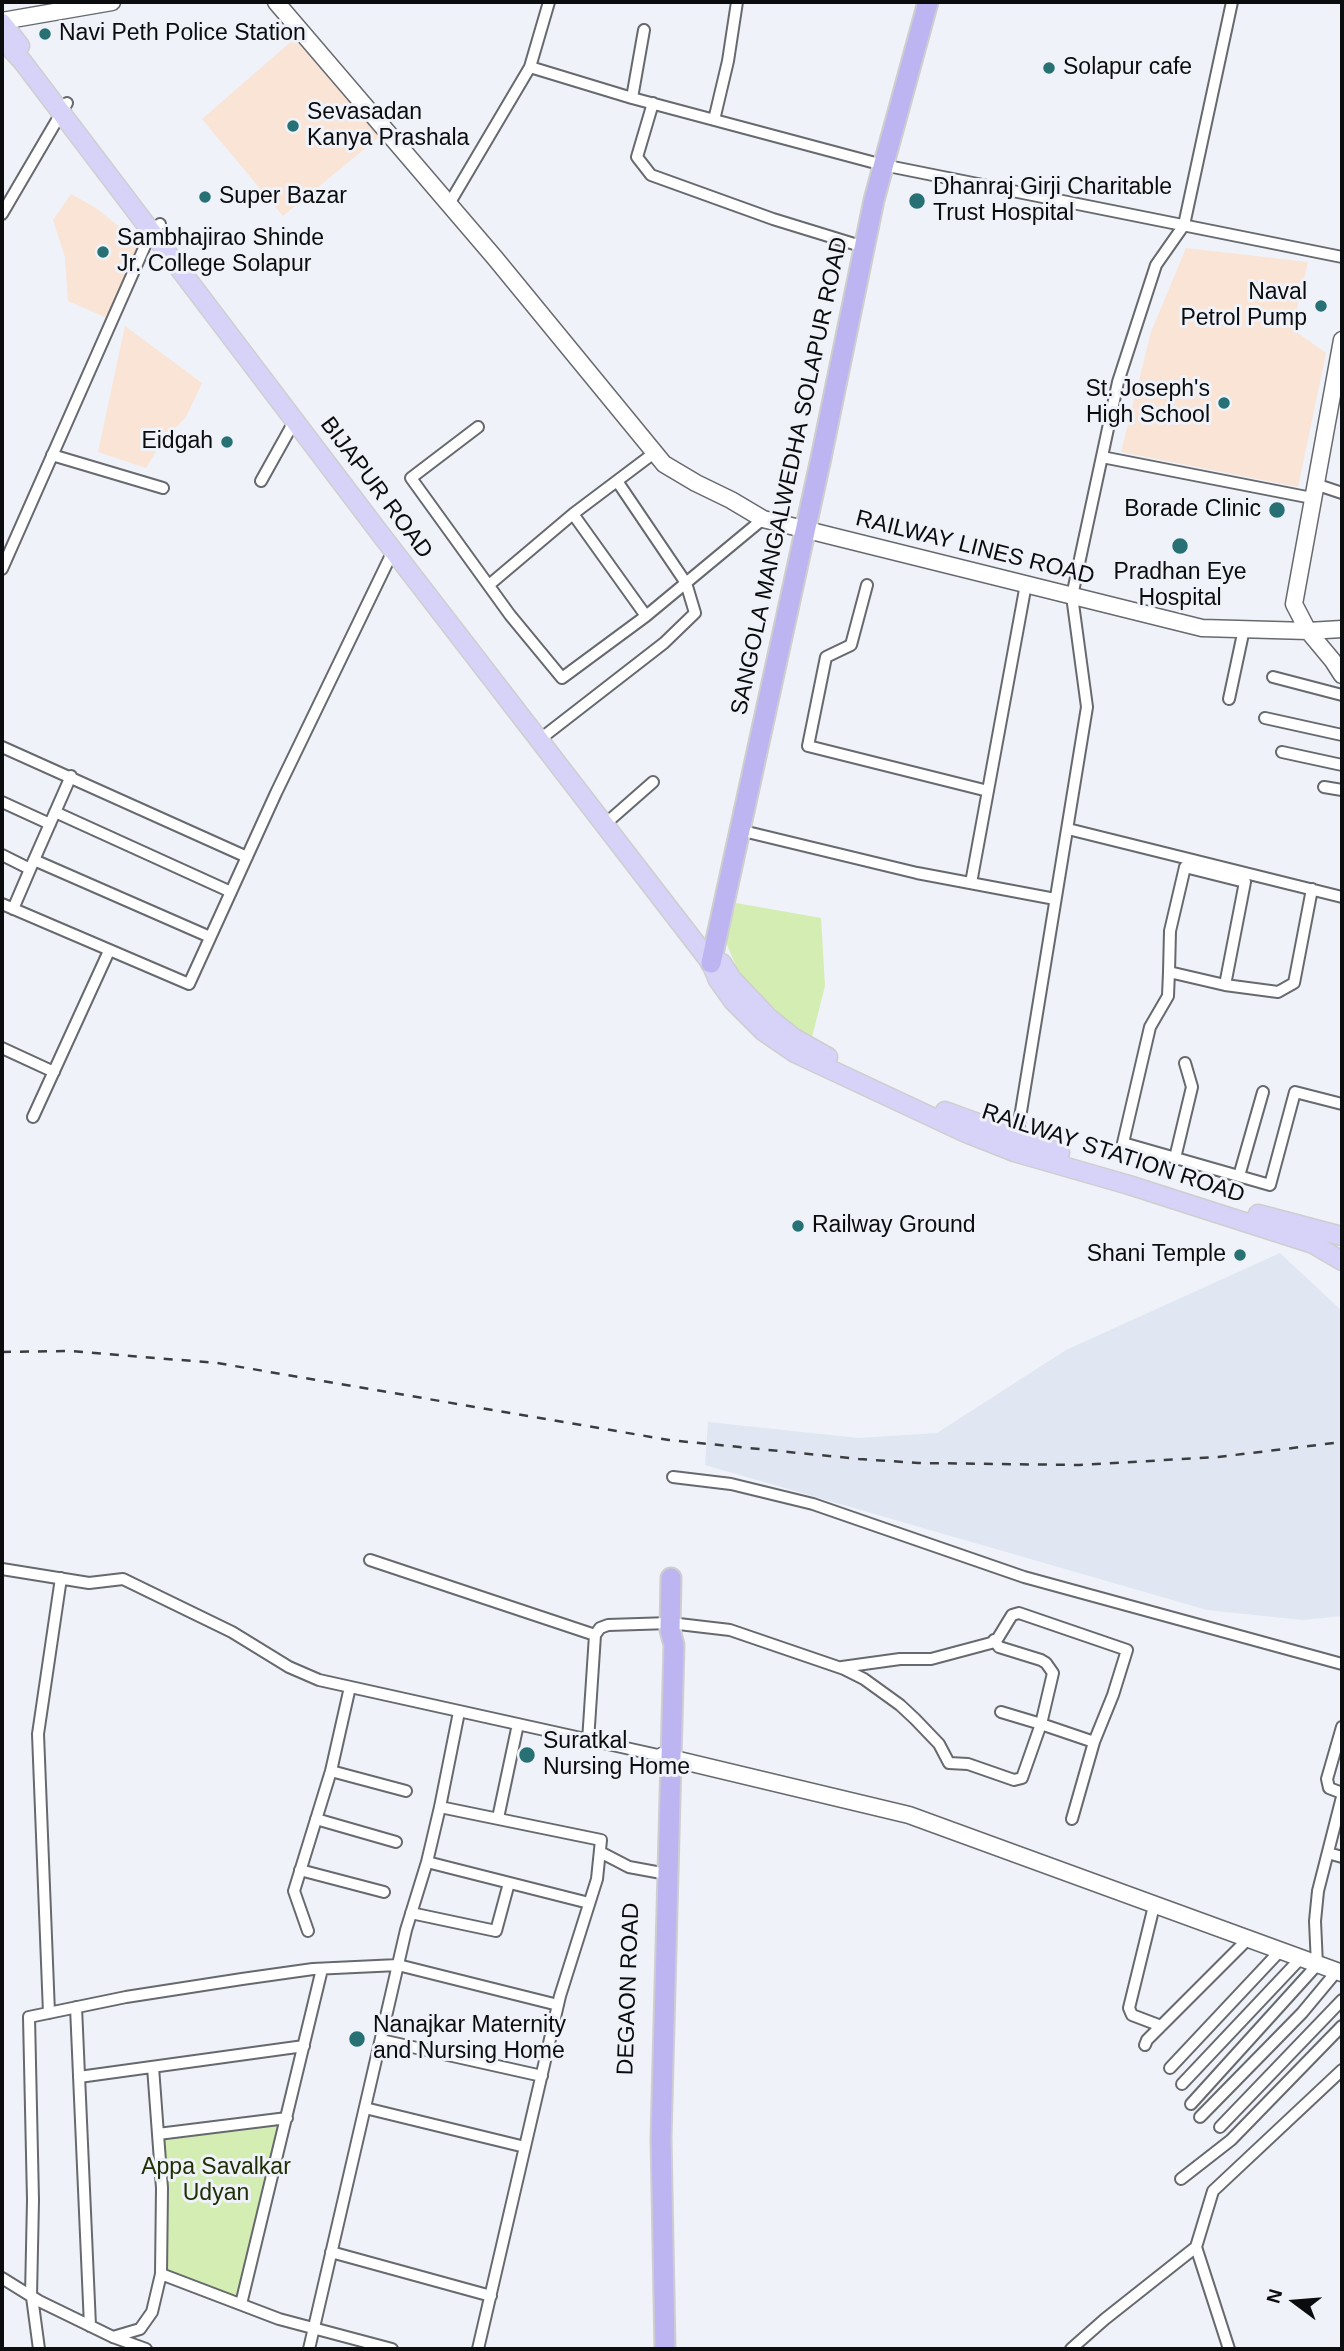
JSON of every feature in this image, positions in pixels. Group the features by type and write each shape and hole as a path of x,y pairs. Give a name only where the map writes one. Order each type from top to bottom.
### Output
{"highway":[{"name":"SANGOLA MANGALWEDHA SOLAPUR ROAD","path":"712,956 864,247 883,165 928,2"},
{"name":"DEGAON ROAD","path":"652,2349 654,2298 649,2138 662,1874 666,1644 670,1627 671,1578"},
{"name":"DEGAON ROAD","path":"662,1874 661,2138 665,2349"}],"main road":[{"path":"2,22 64,108"},
{"name":"BIJAPUR ROAD","path":"3,40 64,108 156,227 393,551 543,737 712,956"},
{"path":"156,227 422,574 543,737 612,818 712,956"},
{"name":"RAILWAY STATION ROAD","path":"712,956 718,980 733,1001 775,1041 880,1095 966,1133 1342,1236"},
{"name":"RAILWAY STATION ROAD","path":"1015,1145 1313,1244 1342,1261"}],"street":[{"path":"2,11 55,2"},
{"path":"2,22 113,2"},
{"name":"RAILWAY LINES ROAD","path":"276,2 449,204 664,464 763,519 1202,628 1308,631 1342,629"},
{"path":"449,204 530,67 549,2"},
{"path":"714,120 728,61 737,2"},
{"path":"1015,1145 1087,707 1072,596 1118,382 1156,265 1184,225 1232,2"},
{"path":"632,98 644,30"},
{"path":"530,67 632,98 883,165 1342,257"},
{"path":"653,103 637,157 650,175 773,219 864,247"},
{"path":"2,214 64,108"},
{"path":"2,569 156,227"},
{"path":"1342,340 1294,604 1308,631 1342,676"},
{"path":"261,481 295,420"},
{"path":"478,427 411,478 488,585 562,678 646,616 763,519"},
{"path":"488,585 573,514 654,453"},
{"path":"52,455 163,488"},
{"path":"1102,457 1342,494"},
{"path":"543,737 664,643 695,613 686,583 617,481"},
{"path":"573,514 646,616"},
{"path":"2,904 189,984 230,892 393,551"},
{"path":"971,883 1026,584"},
{"path":"867,585 850,645 826,657 808,746 988,791"},
{"path":"1229,699 1244,629"},
{"path":"1273,677 1342,695"},
{"path":"1265,718 1342,735"},
{"path":"2,747 247,857"},
{"path":"1282,752 1342,765"},
{"path":"13,909 71,776"},
{"path":"612,818 653,782"},
{"path":"1324,787 1342,790"},
{"path":"2,802 50,824"},
{"path":"55,812 230,892"},
{"path":"1068,829 1342,897"},
{"path":"739,830 917,873 1055,899"},
{"path":"2,855 32,864 210,937"},
{"path":"1225,985 1245,882 1185,867 1170,931 1168,996 1150,1027 1123,1143 1269,1185 1294,1092 1342,1104"},
{"path":"1168,972 1225,985 1278,992 1294,983 1312,890"},
{"path":"33,1117 109,951"},
{"path":"2,1048 54,1072"},
{"path":"1175,1158 1192,1087 1185,1063"},
{"path":"1239,1176 1263,1092"},
{"path":"673,1477 731,1484 813,1504 1024,1577 1342,1664"},
{"path":"370,1560 595,1635"},
{"path":"2,1569 89,1583 123,1579 232,1632 289,1667 319,1680 666,1757 909,1815 1339,1972 1200,2117"},
{"path":"49,2013 38,1734 61,1578"},
{"path":"839,1667 931,1658 994,1640 1012,1615 1019,1613 1127,1650 1094,1742 1072,1819"},
{"path":"588,1741 595,1635 600,1628 608,1625 730,1630 839,1667 864,1679 901,1705 939,1744 949,1763 968,1764 1014,1780 1022,1778 1041,1724 1053,1673 1041,1660 999,1647 994,1640"},
{"path":"308,1931 294,1891 331,1771 350,1687"},
{"path":"309,2349 398,1965 427,1863 459,1712"},
{"path":"1001,1712 1094,1742"},
{"path":"498,1818 517,1724"},
{"path":"1191,2104 1317,1965 1315,1921 1318,1891 1342,1795 1329,1788 1327,1779 1342,1727"},
{"path":"331,1771 406,1791"},
{"path":"440,1807 601,1840 597,1879 558,2005 478,2349"},
{"path":"316,1819 396,1842"},
{"path":"600,1852 629,1867 662,1874"},
{"path":"1328,1853 1342,1857"},
{"path":"427,1863 589,1903"},
{"path":"300,1870 384,1892"},
{"path":"411,1913 496,1931 509,1883"},
{"path":"1154,1906 1129,2008 1132,2015 1161,2026"},
{"path":"1145,2045 1247,1940"},
{"path":"1170,2068 1279,1952"},
{"path":"1182,2084 1300,1959"},
{"path":"39,2349 32,2297 29,2017 229,1981 323,1969 398,1965 558,2005"},
{"path":"241,2304 323,1969"},
{"path":"1220,2127 1342,2000"},
{"path":"76,2007 90,2326"},
{"path":"1181,2179 1231,2140 1342,2026"},
{"path":"381,2040 542,2076"},
{"path":"79,2077 304,2046"},
{"path":"113,2337 140,2329 152,2312 161,2274 162,2188 153,2067"},
{"path":"1229,2349 1196,2247 1213,2190 1342,2070"},
{"path":"365,2108 526,2147"},
{"path":"158,2134 287,2118"},
{"path":"1071,2349 1196,2247"},
{"path":"331,2252 491,2296"},
{"path":"161,2274 279,2319 392,2349"},
{"path":"2,2278 32,2297 90,2326 146,2349"}],"shaded area":[{"name":"Sevasadan Kanya Prashala","path":"301,33 385,132 283,216 202,119"},
{"name":"Sambhajirao Shinde Jr. College Solapur","path":"71,194 96,208 144,247 112,320 68,301 65,257 53,220"},
{"name":"St. Joseph's High School","path":"1186,248 1308,262 1292,329 1326,353 1298,487 1121,452 1151,332"},
{"path":"125,326 202,383 186,417 161,443 146,468 98,452"},
{"path":"1280,1253 1342,1311 1342,1616 1303,1620 1207,1610 705,1465 708,1422 859,1438 937,1433 1066,1350"}],"green space":[{"path":"736,903 821,918 825,986 812,1037 790,1028 737,969 726,942"},
{"name":"Appa Savalkar Udyan","path":"283,2122 239,2300 166,2270 163,2137"}],"railway":[{"path":"2,1352 70,1351 217,1363 669,1440 918,1463 1079,1465 1218,1457 1342,1442"}],"place":[{"name":"Navi Peth Police Station","path":"45,34"},
{"name":"Solapur cafe","path":"1049,68"},
{"name":"Sevasadan Kanya Prashala","path":"293,126"},
{"name":"Super Bazar","path":"205,197"},
{"name":"Dhanraj Girji Charitable Trust Hospital","path":"917,201"},
{"name":"Sambhajirao Shinde Jr. College Solapur","path":"103,252"},
{"name":"Naval Petrol Pump","path":"1321,306"},
{"name":"St. Joseph's High School","path":"1224,403"},
{"name":"Eidgah","path":"227,442"},
{"name":"Borade Clinic","path":"1277,510"},
{"name":"Pradhan Eye Hospital","path":"1180,546"},
{"name":"Railway Ground","path":"798,1226"},
{"name":"Shani Temple","path":"1240,1255"},
{"name":"Suratkal Nursing Home","path":"527,1755"},
{"name":"Nanajkar Maternity and Nursing Home","path":"357,2039"}]}
